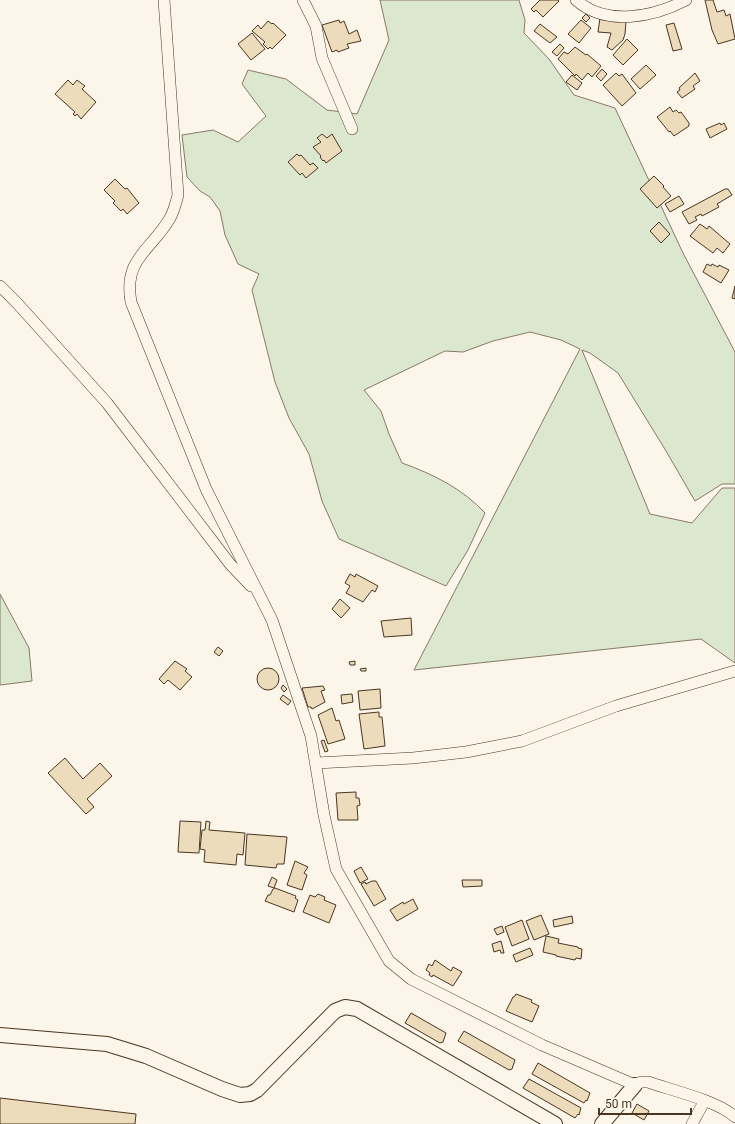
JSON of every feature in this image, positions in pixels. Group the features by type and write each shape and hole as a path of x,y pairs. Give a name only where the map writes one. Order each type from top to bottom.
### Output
{"street":[{"path":"164,0 178,195 170,218 137,260 130,278 129,290 131,302 206,489 272,620 312,736 324,815 336,869 389,961 411,979 542,1044 635,1085"},
{"path":"303,0 316,26 322,58 352,129"},
{"path":"576,0 586,8 604,15 626,17 656,13 686,0"},
{"path":"0,286 107,403 230,564 261,597"},
{"path":"316,763 413,758 466,752 522,741 616,706 735,671"},
{"path":"0,1035 95,1042 128,1050 222,1089 245,1095 257,1090 335,1011 350,1006 555,1124"},
{"path":"602,1124 635,1085 640,1082 648,1082 704,1102 727,1111 735,1117"},
{"path":"692,1124 704,1102"}],"green space":[{"path":"380,0 519,0 525,20 524,33 549,59 574,95 615,108 683,253 735,352 735,484 722,484 695,501 618,373 590,353 582,350 650,514 692,523 722,488 735,488 735,663 701,639 414,670 580,349 561,340 530,332 493,341 463,352 445,351 364,390 381,411 402,463 447,483 476,504 485,513 468,550 446,586 339,539 322,501 309,454 289,418 275,382 252,290 259,274 238,264 225,235 220,211 210,197 200,191 187,177 182,135 213,130 238,142 266,116 242,84 248,70 286,79 327,110 357,114 389,40"},
{"path":"0,594 29,648 32,681 0,685"}],"building":[{"path":"540,0 559,1 543,17 536,10 534,12 531,9"},
{"path":"705,0 713,0 717,12 724,10 726,16 730,14 735,39 718,44 712,30"},
{"path":"586,14 590,18 586,22 582,18"},
{"path":"600,18 626,21 623,40 612,50 607,47 611,33 598,32"},
{"path":"339,20 340,23 344,21 349,34 357,30 361,41 347,44 349,48 338,52 337,50 332,52 322,25"},
{"path":"581,20 591,28 579,43 568,34"},
{"path":"268,21 272,24 273,23 286,35 272,49 270,47 268,49 263,44 265,42 252,31 258,25 261,29"},
{"path":"674,23 682,49 673,51 666,25"},
{"path":"540,24 557,37 550,43 534,31"},
{"path":"252,33 265,49 251,60 238,44"},
{"path":"627,39 638,50 623,65 613,55"},
{"path":"560,44 564,48 557,56 552,52"},
{"path":"575,47 586,55 587,54 601,66 592,77 588,73 582,80 576,74 575,76 558,59 564,52 568,54"},
{"path":"646,65 656,75 640,89 631,79"},
{"path":"602,69 607,74 601,81 596,76"},
{"path":"616,73 619,76 622,74 636,93 622,106 603,85"},
{"path":"695,73 700,81 693,86 695,89 682,98 677,92 680,90 679,88"},
{"path":"572,75 582,83 577,90 566,82"},
{"path":"68,80 73,85 77,80 85,86 82,89 96,102 81,119 77,114 75,116 73,114 75,112 55,94"},
{"path":"670,107 673,112 676,110 679,113 681,112 689,123 689,126 674,136 657,117"},
{"path":"720,123 721,125 724,123 727,129 710,138 706,129"},
{"path":"322,134 327,138 332,134 342,151 326,163 313,147 321,142 317,138"},
{"path":"297,154 299,156 301,155 310,165 313,163 318,168 306,178 302,173 300,175 288,162"},
{"path":"654,176 671,196 657,208 640,189"},
{"path":"115,179 125,189 127,188 139,203 127,214 123,209 121,211 113,203 115,201 104,190"},
{"path":"725,189 728,189 732,195 717,204 719,207 702,216 701,214 695,217 697,220 689,224 682,212"},
{"path":"679,196 684,204 670,212 665,204"},
{"path":"659,222 670,234 661,243 650,231"},
{"path":"700,224 707,229 709,226 730,244 723,253 717,248 713,253 690,236"},
{"path":"707,264 711,266 712,264 718,267 719,265 729,270 721,283 703,272"},
{"path":"735,286 735,299 732,298"},
{"path":"350,574 355,577 356,574 378,586 375,592 372,590 363,602 346,593 350,586 345,583"},
{"path":"340,599 350,608 341,618 332,609"},
{"path":"411,618 412,635 384,637 381,621"},
{"path":"218,647 223,651 219,656 214,652"},
{"path":"175,661 187,669 185,671 192,677 180,690 168,680 164,684 159,679"},
{"path":"355,661 355,665 350,665 349,662"},
{"path":"268,668 276,671 279,679 276,687 268,690 260,687 257,679 260,671"},
{"path":"366,668 366,671 361,671 360,669"},
{"path":"283,685 287,689 284,692 281,688"},
{"path":"323,686 325,690 321,691 325,702 312,709 311,707 308,707 302,688"},
{"path":"380,689 381,708 360,710 358,691"},
{"path":"352,694 353,702 342,704 341,695"},
{"path":"283,695 291,701 288,705 280,699"},
{"path":"332,708 336,721 339,720 345,739 328,744 318,715"},
{"path":"379,712 379,717 382,717 385,746 364,749 359,714"},
{"path":"324,740 328,751 325,752 321,741"},
{"path":"65,758 83,779 100,763 112,776 87,799 94,807 86,814 48,773"},
{"path":"356,792 356,798 359,798 360,805 357,806 358,820 338,820 336,793"},
{"path":"180,821 201,822 199,853 178,852"},
{"path":"206,821 210,822 209,830 245,833 243,855 237,854 236,865 204,862 205,850 200,849 202,830 205,830"},
{"path":"247,834 287,837 284,864 277,864 276,868 245,865"},
{"path":"295,861 308,867 304,873 307,875 302,890 287,885"},
{"path":"361,867 368,879 360,883 354,871"},
{"path":"272,877 277,880 274,888 268,886"},
{"path":"462,880 482,880 482,886 463,887"},
{"path":"376,881 386,899 374,906 361,884 365,882 366,884"},
{"path":"275,888 296,896 295,898 298,900 294,912 265,901 268,895 270,895"},
{"path":"318,894 325,897 324,900 336,905 329,923 303,912 310,895 315,897"},
{"path":"413,899 418,909 397,921 390,910 403,902 404,904"},
{"path":"541,915 549,934 534,940 526,921"},
{"path":"572,916 573,923 554,927 553,920"},
{"path":"522,920 529,939 512,946 505,927"},
{"path":"502,926 504,932 497,935 494,929"},
{"path":"546,936 559,939 558,943 582,949 581,959 576,958 575,960 543,952"},
{"path":"501,941 504,953 501,953 500,950 494,952 492,944"},
{"path":"530,948 533,955 516,962 513,955"},
{"path":"435,960 451,971 453,967 462,972 453,986 433,975 432,977 429,975 430,973 426,970 429,964 432,966"},
{"path":"516,994 532,1000 531,1002 539,1006 532,1022 506,1011"},
{"path":"411,1013 446,1033 443,1042 440,1043 405,1023"},
{"path":"464,1031 515,1060 512,1069 509,1070 458,1041"},
{"path":"538,1063 590,1093 587,1101 586,1100 584,1103 532,1074"},
{"path":"529,1079 581,1108 579,1115 578,1114 575,1118 523,1088"},
{"path":"0,1098 136,1114 135,1124 0,1124"},
{"path":"637,1104 649,1111 644,1120 632,1113"}]}
